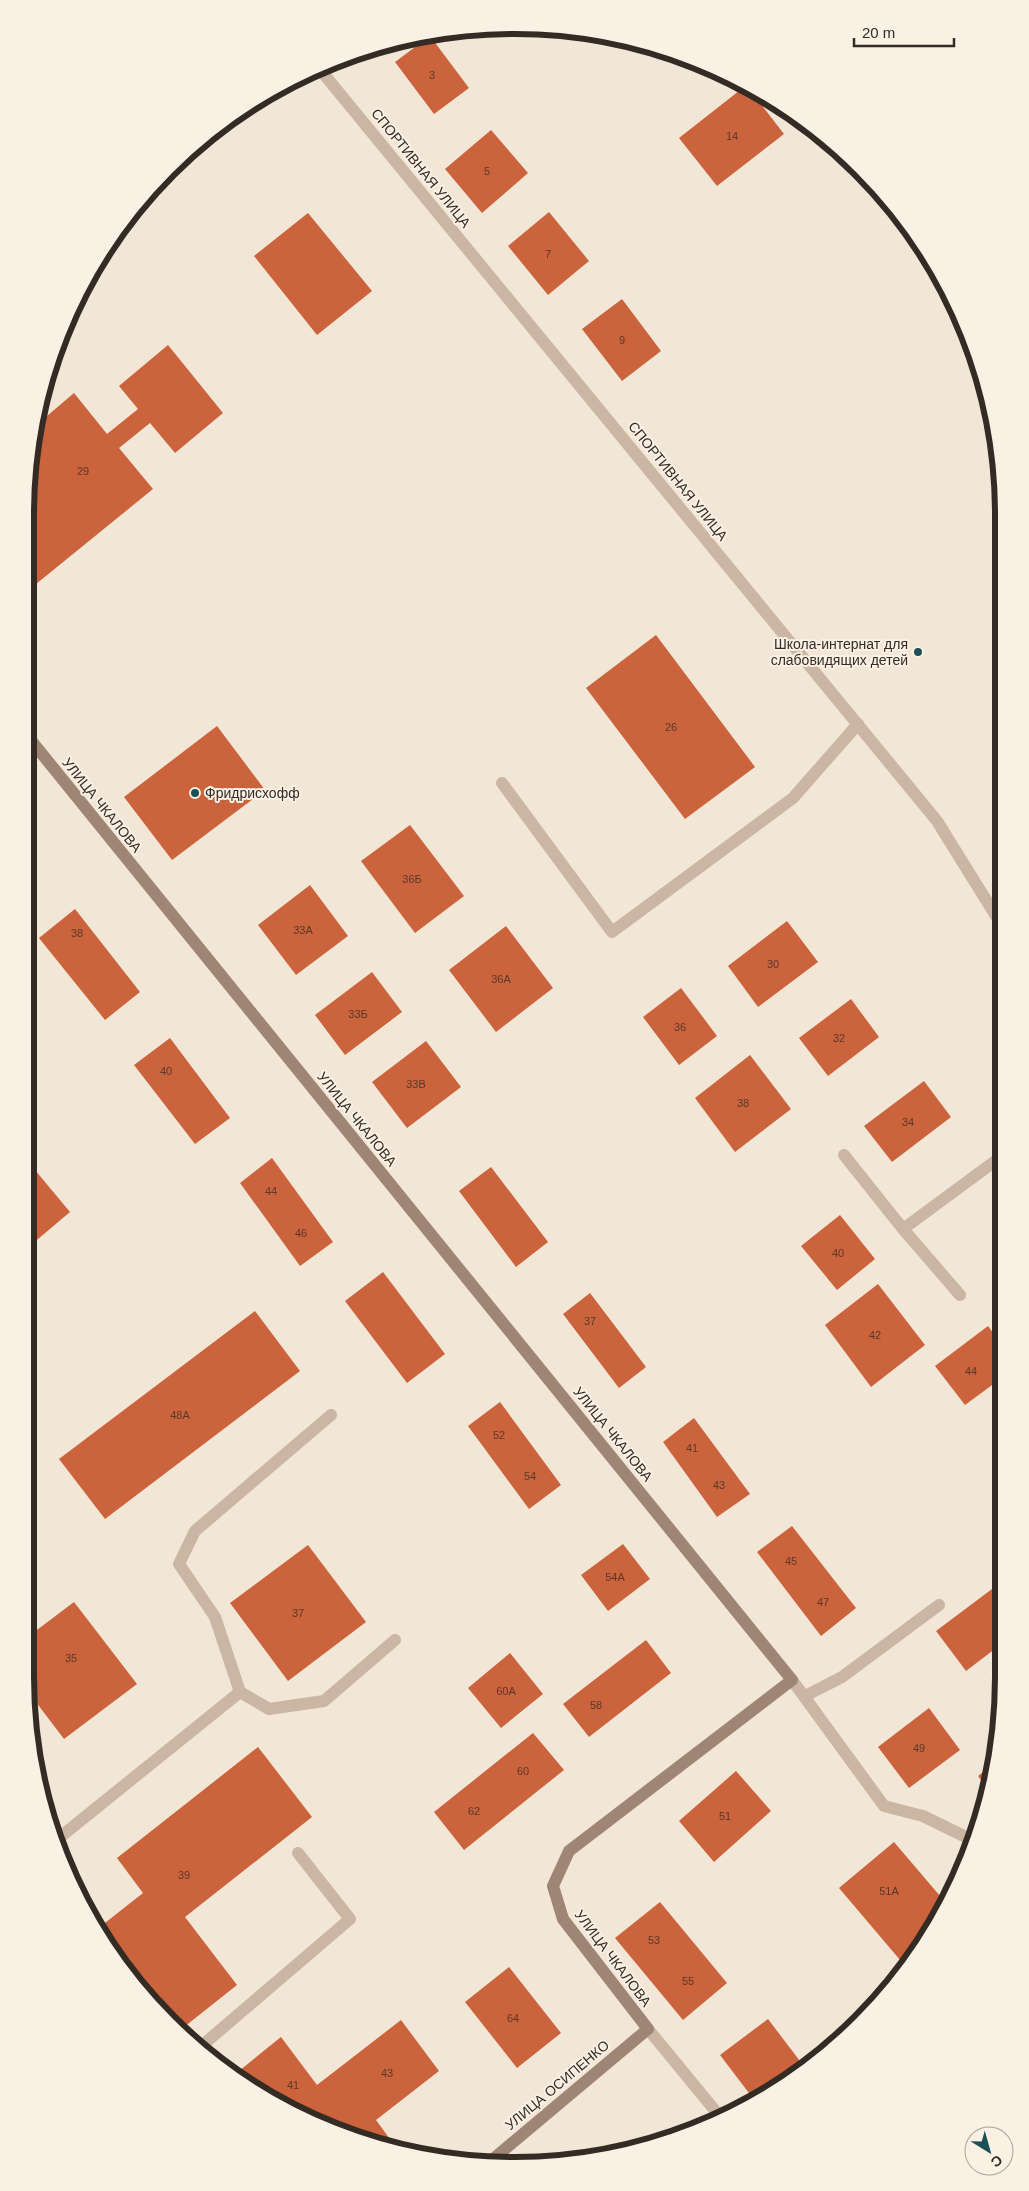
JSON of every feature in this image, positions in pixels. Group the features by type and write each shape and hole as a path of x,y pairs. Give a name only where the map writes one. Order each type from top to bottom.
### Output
{"street":[{"name":"СПОРТИВНАЯ УЛИЦА","path":"323,73 937,821 995,914"},
{"path":"502,783 612,932 793,798 858,724"},
{"name":"УЛИЦА ЧКАЛОВА","path":"34,744 792,1680 569,1851 553,1886 563,1919 648,2029 717,2113"},
{"path":"844,1155 903,1229 960,1295"},
{"path":"903,1229 995,1161"},
{"path":"331,1415 195,1531 179,1564 215,1617 240,1692 269,1709 324,1701 395,1640"},
{"path":"805,1696 842,1677 939,1605"},
{"path":"792,1680 884,1806 923,1816 967,1838"},
{"path":"61,1836 240,1692"},
{"path":"205,2043 350,1919 298,1853"},
{"name":"УЛИЦА ОСИПЕНКО","path":"496,2156 648,2029"}],"building":[{"path":"434,41 469,88 434,114 395,62 420,43"},
{"path":"740,90 757,99 784,134 717,186 679,138"},
{"path":"491,130 528,173 482,213 445,169"},
{"path":"549,212 589,261 548,295 508,246"},
{"path":"308,213 372,291 317,335 254,256"},
{"path":"622,299 661,351 622,381 582,329"},
{"path":"168,345 223,413 175,453 150,423 119,448 153,489 34,586 35,483 43,419 74,393 107,434 138,409 119,386"},
{"path":"656,635 755,767 685,819 586,688"},
{"name":"Фридрисхофф","path":"217,726 265,790 172,860 124,797"},
{"path":"410,825 464,896 415,933 361,861"},
{"path":"310,885 348,936 296,975 258,925"},
{"path":"75,909 140,992 105,1020 39,938"},
{"path":"787,921 818,962 758,1007 728,966"},
{"path":"506,926 553,988 496,1032 449,970"},
{"path":"372,972 402,1012 345,1055 315,1015"},
{"path":"681,988 717,1036 679,1065 643,1017"},
{"path":"851,999 879,1037 828,1076 799,1038"},
{"path":"170,1038 230,1118 195,1144 134,1065"},
{"path":"426,1041 461,1087 407,1128 372,1082"},
{"path":"750,1055 791,1109 735,1152 695,1098"},
{"path":"924,1081 951,1117 892,1162 864,1126"},
{"path":"272,1158 333,1242 300,1266 240,1183"},
{"path":"491,1167 548,1242 516,1267 459,1191"},
{"path":"34,1169 70,1212 34,1242"},
{"path":"840,1215 875,1259 837,1290 801,1246"},
{"path":"383,1272 445,1354 407,1383 345,1301"},
{"path":"878,1284 925,1345 871,1387 825,1325"},
{"path":"590,1293 646,1367 619,1388 563,1314"},
{"path":"255,1311 300,1371 105,1519 59,1459"},
{"path":"988,1326 995,1335 995,1383 965,1405 935,1366"},
{"path":"500,1402 561,1485 529,1509 468,1426"},
{"path":"694,1418 750,1494 717,1517 663,1442"},
{"path":"792,1526 856,1608 821,1636 757,1552"},
{"path":"623,1544 650,1579 608,1611 581,1575"},
{"path":"308,1545 366,1622 288,1681 230,1603"},
{"path":"995,1587 995,1649 966,1671 936,1631"},
{"path":"74,1602 137,1684 64,1739 35,1701 34,1632"},
{"path":"646,1640 671,1673 589,1737 563,1704"},
{"path":"510,1653 543,1694 501,1728 468,1688"},
{"path":"929,1708 960,1750 909,1788 878,1747"},
{"path":"533,1733 564,1770 464,1850 434,1812"},
{"path":"258,1747 312,1817 185,1917 237,1985 185,2026 153,1993 133,1969 103,1925 143,1893 117,1858"},
{"path":"986,1770 983,1783 978,1776"},
{"path":"736,1771 771,1811 714,1862 679,1821"},
{"path":"894,1842 941,1898 901,1962 839,1888"},
{"path":"660,1902 727,1983 683,2020 615,1938"},
{"path":"509,1967 561,2033 517,2068 465,2002"},
{"path":"768,2019 801,2062 751,2095 720,2055"},
{"path":"401,2020 439,2071 376,2120 392,2141 360,2132 302,2108 274,2093 239,2071 281,2037 317,2085"}],"place":[{"name":"Школа-интернат для слабовидящих детей","path":"918,652"},
{"name":"Фридрисхофф","path":"195,793"}]}
